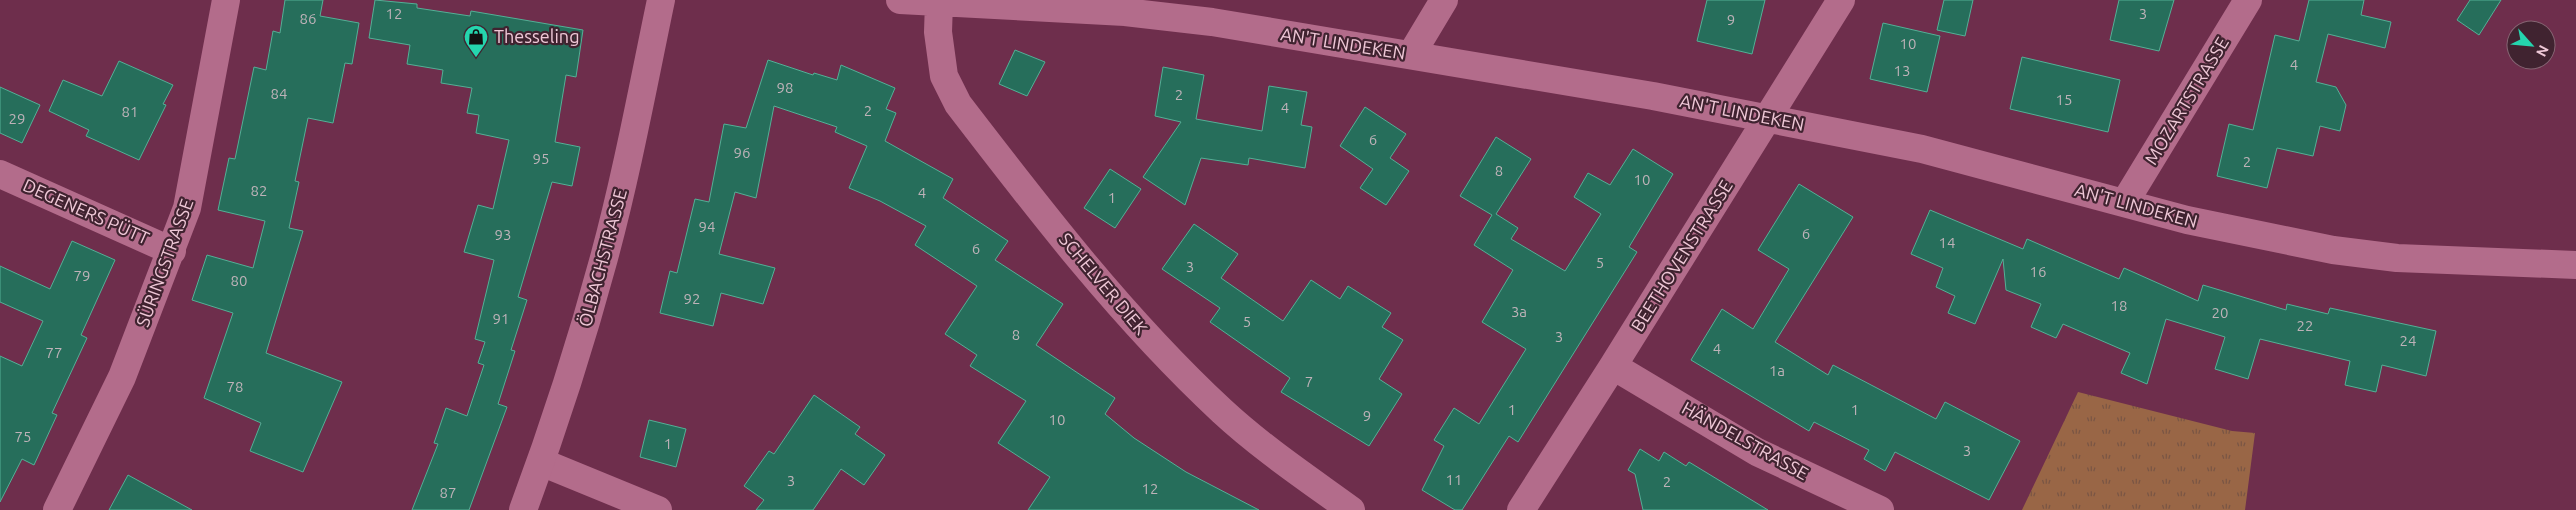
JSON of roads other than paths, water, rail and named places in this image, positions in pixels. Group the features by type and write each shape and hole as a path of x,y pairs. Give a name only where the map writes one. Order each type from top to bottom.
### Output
{"street":[{"name":"SÜRINGSTRASSE","path":"57,510 122,378 188,208 226,0"},
{"name":"ÖLBACHSTRASSE","path":"523,510 579,347 604,258 628,160 661,0"},
{"name":"AN'T LINDEKEN","path":"900,0 1038,3 1212,22 1767,118 1922,149 2240,233 2333,250 2407,259 2576,265"},
{"path":"1411,55 1444,0"},
{"name":"BEETHOVENSTRASSE","path":"1521,510 1613,366 1840,0"},
{"name":"MOZARTSTRASSE","path":"2126,202 2248,0"},
{"name":"SCHELVER DIEK","path":"938,2 938,32 944,76 958,104 1074,251 1150,339 1223,412 1351,510"},
{"name":"DEGENERS PÜTT","path":"0,174 172,251"},
{"name":"HÄNDELSTRASSE","path":"1613,366 1757,452 1880,510"},
{"path":"541,462 658,510"}],"place":[{"name":"Thesseling","path":"476,58"}]}
